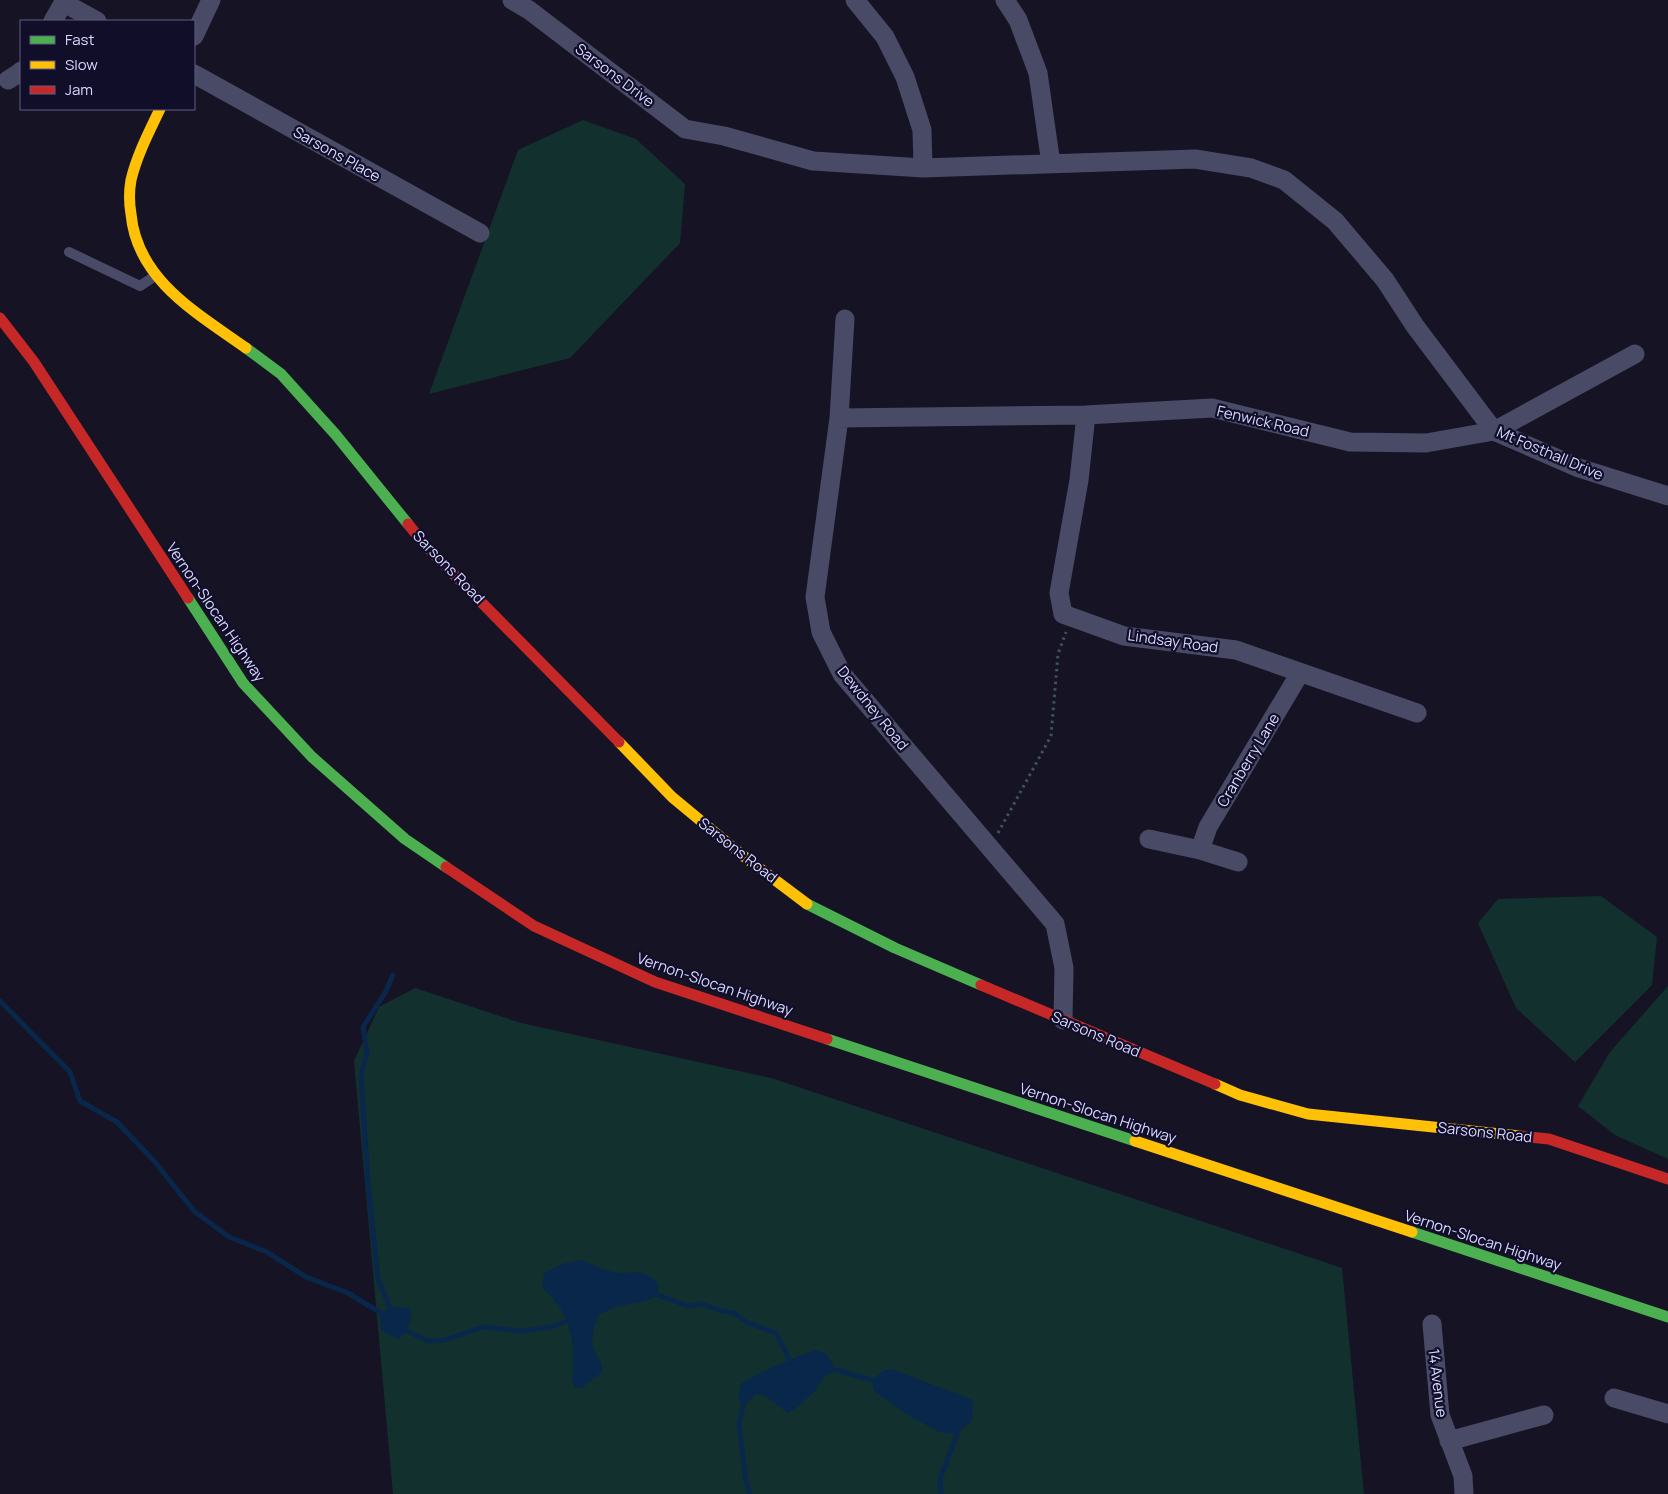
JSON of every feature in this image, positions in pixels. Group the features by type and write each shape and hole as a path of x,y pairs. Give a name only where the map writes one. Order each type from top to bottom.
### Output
{"main road":[{"name":"Sarsons Road","path":"160,110 138,156 131,180 129,199 135,239 155,276 181,302 281,374 336,435 425,545 672,797 742,855 806,903 894,948 1240,1095 1308,1114 1549,1139 1668,1179"},
{"name":"Vernon-Slocan Highway","path":"0,318 34,362 243,683 312,757 405,839 534,926 654,982 1668,1317"}],"street":[{"path":"195,34 211,0"},
{"name":"Sarsons Drive","path":"512,0 529,10 685,129 724,136 813,161 923,168 1051,164"},
{"path":"855,0 885,37 905,77 922,130 923,168"},
{"path":"1005,0 1018,20 1038,74 1051,164"},
{"path":"54,20 64,2 95,20"},
{"name":"Sarsons Place","path":"195,75 480,233"},
{"name":"Mt Fosthall Drive","path":"1051,164 1195,159 1250,168 1284,180 1335,221 1385,280 1415,326 1494,431 1579,468 1668,496"},
{"name":"Dewdney Road","path":"845,319 839,418 815,597 821,632 842,674 1055,924 1064,968 1062,1020"},
{"name":"Fenwick Road","path":"839,418 1086,415 1212,408 1350,442 1426,443 1494,431 1635,354"},
{"path":"1063,614 1059,593 1079,480 1086,415"},
{"name":"Lindsay Road","path":"1063,614 1124,636 1236,650 1417,713"},
{"name":"Cranberry Lane","path":"1200,850 1208,827 1300,672"},
{"path":"1149,839 1200,850 1238,862"},
{"name":"14 Avenue","path":"1432,1324 1440,1415 1463,1476 1464,1494"},
{"path":"1614,1398 1668,1414"},
{"path":"1449,1441 1544,1415"}],"lane":[{"path":"69,252 140,286 155,276"}],"path":[{"path":"990,849 1050,736 1058,654 1066,632 1063,614"}],"green space":[{"path":"583,120 636,139 685,184 680,243 570,358 429,394 518,150"},
{"path":"1601,896 1657,937 1652,985 1575,1062 1516,1008 1478,923 1498,899"},
{"path":"1668,986 1668,1159 1615,1135 1578,1106 1610,1052"},
{"path":"415,988 521,1023 771,1078 1342,1268 1364,1494 393,1494 354,1061 379,1007"}],"water":[{"path":"581,1260 614,1272 646,1274 658,1283 658,1295 649,1300 616,1307 598,1315 593,1342 602,1372 583,1387 575,1388 572,1381 574,1362 572,1341 567,1322 558,1305 542,1287 544,1273 562,1264"},
{"path":"390,1308 411,1309 411,1314 409,1326 399,1339 381,1329 380,1317 381,1313"},
{"path":"815,1350 825,1353 837,1370 824,1377 814,1392 794,1410 788,1413 765,1396 756,1394 743,1406 738,1399 741,1383 772,1367"},
{"path":"884,1370 894,1370 973,1400 972,1421 957,1434 939,1432 909,1416 874,1391 872,1380"}],"waterway":[{"path":"390,1308 378,1279 368,1183 361,1074 367,1053 363,1027 385,993 393,975"},
{"path":"0,1001 70,1072 80,1101 117,1122 155,1162 194,1211 229,1237 267,1252 306,1277 348,1293 381,1313"},
{"path":"658,1295 688,1306 702,1304 734,1313 746,1322 776,1333 790,1361"},
{"path":"407,1331 429,1341 445,1340 483,1327 522,1331 551,1327 567,1321"},
{"path":"837,1370 872,1380"},
{"path":"743,1406 739,1424 746,1482 750,1494"},
{"path":"941,1494 940,1479 957,1434"}],"traffic: fast":[{"path":"246,348 281,374 336,435 408,524"},
{"path":"188,598 243,683 312,757 405,839 446,867"},
{"path":"807,904 895,948 981,985"},
{"path":"827,1039 1135,1141"},
{"path":"1412,1232 1668,1317"}],"traffic: slow":[{"path":"160,110 140,153 131,180 130,205 136,237 145,258 172,293 208,322 246,348"},
{"path":"619,742 672,797 742,855 807,904"},
{"path":"1215,1084 1240,1095 1308,1114 1520,1136"},
{"path":"1135,1141 1412,1232"}],"traffic: jam":[{"path":"0,318 34,362 188,598"},
{"path":"408,524 425,545 619,742"},
{"path":"446,867 534,926 655,982 827,1039"},
{"path":"981,985 1215,1084"},
{"path":"1520,1136 1549,1139 1668,1179"}]}
